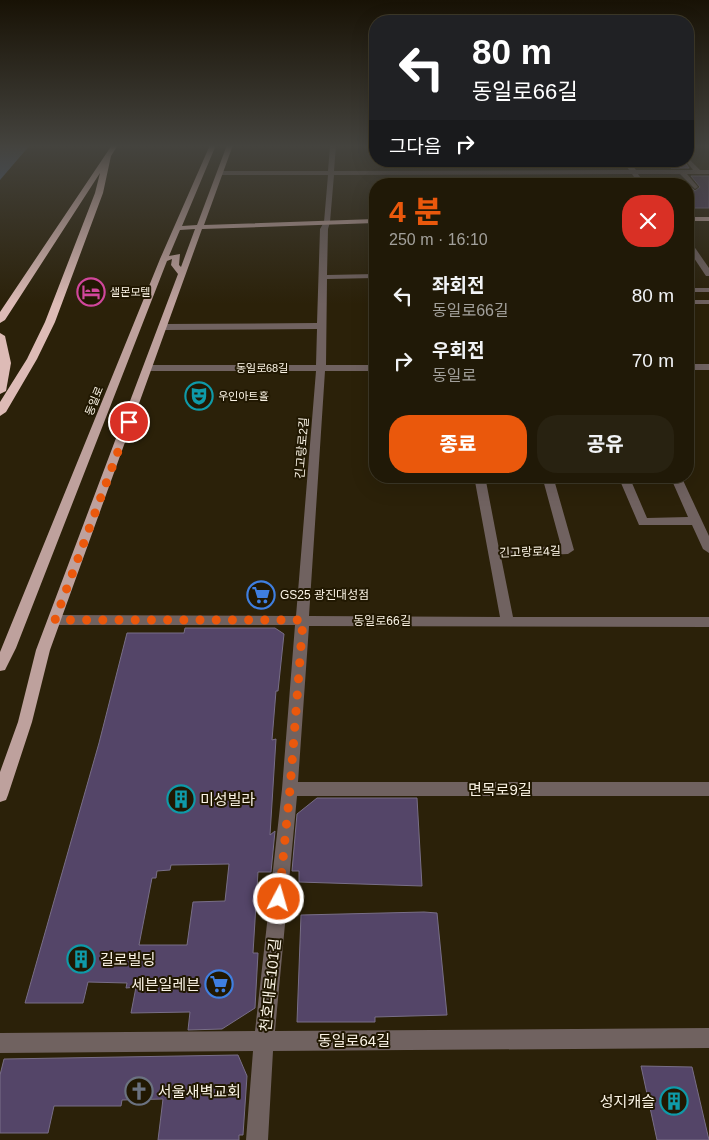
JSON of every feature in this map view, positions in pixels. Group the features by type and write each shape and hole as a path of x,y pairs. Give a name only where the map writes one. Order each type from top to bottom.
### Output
{"highway":[{"path":"0,320 80,198"},
{"path":"0,412 32,359 50,322 97,198"},
{"path":"0,336 4,345 6,363 6,372 0,391"}],"main road":[{"name":"동일로","path":"0,666 9,648 190,198"},
{"path":"0,795 25,722 43,650 210,198"},
{"path":"694,219 709,219"},
{"path":"177,228 369,221"},
{"path":"164,259 177,256 175,265 183,274"}],"street":[{"name":"긴고랑로2길","path":"303,620 321,368 320,326 324,277 324,229 327,222 329,198"},
{"path":"694,251 706,265 709,274"},
{"path":"324,277 369,276"},
{"path":"694,290 709,290"},
{"path":"694,302 709,302"},
{"path":"164,326 320,326"},
{"path":"694,367 709,367"},
{"name":"동일로68길","path":"148,368 369,368"},
{"name":"긴고랑로4길","path":"480,483 507,621"},
{"name":"긴고랑로4길","path":"493,553 568,550 549,483"},
{"path":"626,483 642,522 697,520"},
{"path":"678,483 706,537 709,549"},
{"name":"동일로66길","path":"55,620 709,622"},
{"name":"천호대로101길","path":"257,1140 264,1040 290,789 303,620"},
{"name":"면목로9길","path":"290,789 709,789"},
{"name":"동일로64길","path":"0,1043 709,1038"}],"building":[{"path":"694,198 709,198 709,208 694,208"},
{"path":"185,628 275,628 284,634 278,691 276,691 272,740 276,739 270,835 275,831 271,872 258,872 253,953 258,953 255,1008 222,1029 188,1030 190,1012 131,1013 136,987 126,988 127,983 88,982 83,1003 25,1003 99,743 127,633 184,633","holes":["229,864 225,901 193,902 187,945 139,945 152,878 156,878 157,871 170,870 171,865"]},
{"path":"317,798 417,798 422,886 299,882 299,871 292,871 297,814"},
{"path":"437,913 447,1015 375,1017 375,1022 297,1022 301,915"},
{"path":"238,1055 247,1076 243,1135 239,1135 239,1140 158,1140 163,1099 122,1100 121,1106 54,1106 48,1133 0,1133 0,1075 4,1059"},
{"name":"성지캐슬","path":"641,1066 692,1067 709,1140 657,1140"}],"place":[{"name":"샐몬모텔","path":"91,292"},
{"name":"우인아트홀","path":"199,396"},
{"name":"GS25 광진대성점","path":"261,595"},
{"name":"미성빌라","path":"181,799"},
{"name":"길로빌딩","path":"81,959"},
{"name":"세븐일레븐","path":"219,984"},
{"name":"서울새벽교회","path":"139,1091"},
{"name":"성지캐슬","path":"674,1101"}],"route":[{"path":"129,422 55,620 83,618 303,620 290,789 279,899"}]}
